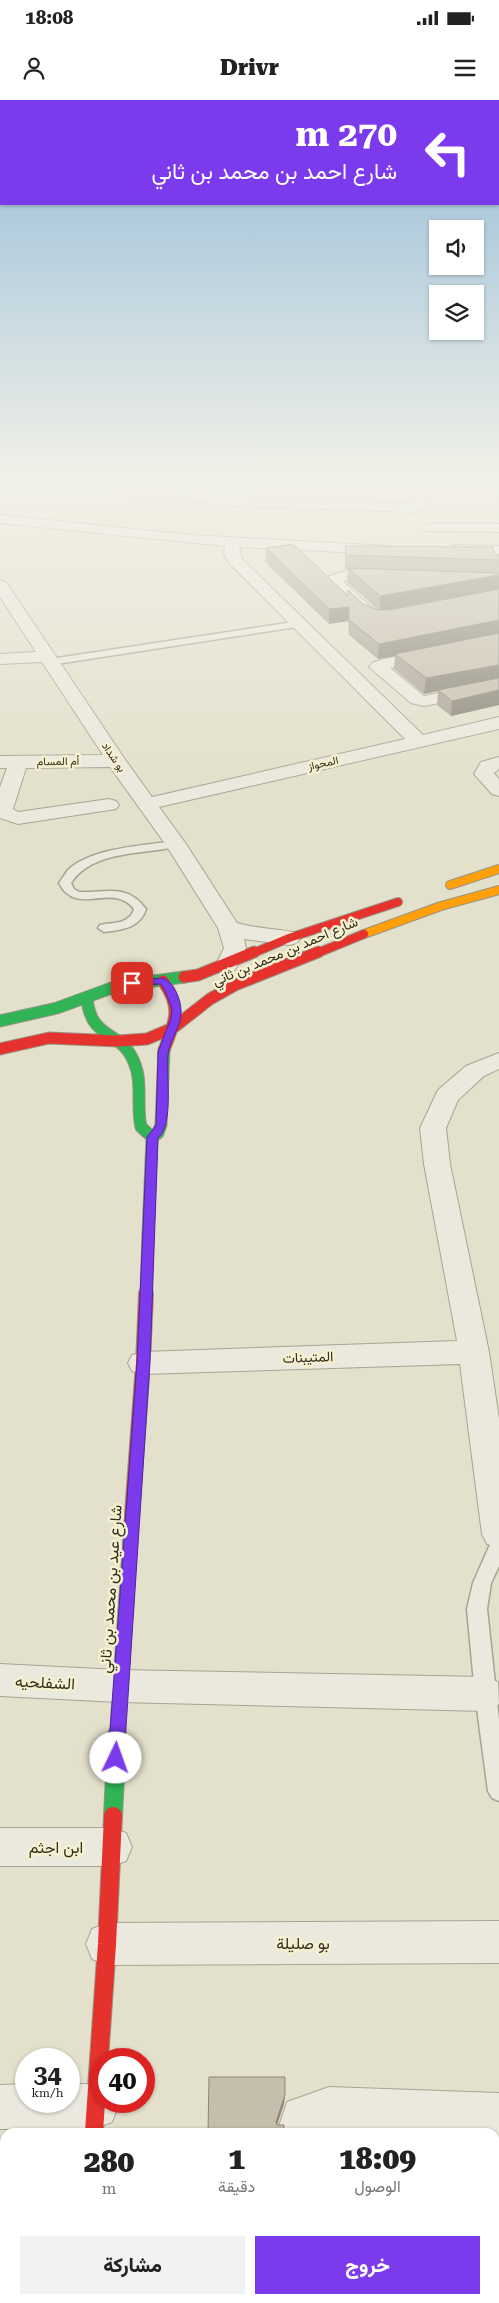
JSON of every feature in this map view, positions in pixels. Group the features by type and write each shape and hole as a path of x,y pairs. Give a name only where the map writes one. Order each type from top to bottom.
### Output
{"street":[{"path":"259,584 418,741"},
{"path":"337,584 370,615 377,618 388,618"},
{"name":"بو شداد","path":"0,585 116,761 176,844 229,928 235,948 227,965"},
{"path":"499,641 384,664 378,667 417,699 424,701 499,686"},
{"path":"0,659 48,659"},
{"name":"المحواز","path":"147,804 499,723"},
{"name":"أم المسام","path":"9,762 116,761"},
{"path":"9,762 3,808 4,812 12,817 18,818 109,805"},
{"path":"499,763 488,766 484,774 499,790"},
{"path":"435,890 499,869"},
{"name":"شارع احمد بن محمد بن ثاني","path":"0,1049 49,1038 118,1041 147,1039 173,1028 210,999 235,986 377,929 441,906 499,890"},
{"name":"شارع احمد بن محمد بن ثاني","path":"0,1021 57,1008 117,986 198,975 227,965 289,938 408,899"},
{"path":"229,928 254,935 289,938"},
{"name":"شارع عيد بن محمد بن ثاني","path":"95,2119 107,1944 119,1686 143,1362 152,1137 158,1132 161,1125 163,1052 173,1028 177,1009 170,990 163,981"},
{"path":"87,997 86,1004 89,1019 100,1031 118,1041 135,1061 141,1126 145,1133 152,1137"},
{"path":"499,1060 475,1070 447,1096 434,1128 437,1164 474,1352 499,1534"},
{"name":"المتيبنات","path":"143,1362 474,1352"},
{"name":"الشفلحيه","path":"0,1680 119,1686 485,1694"},
{"name":"ابن اجثم","path":"0,1847 112,1847"},
{"name":"بو صليلة","path":"107,1944 499,1942"},
{"path":"0,2107 95,2119"},
{"path":"300,2128 303,2118 329,2109 499,2115"}],"lane":[{"path":"48,659 300,624"},
{"path":"104,928 122,926 135,920 140,910 137,903 125,895 89,896 69,892 65,882 73,871 88,862 176,844"},
{"path":"499,1545 478,1594 478,1626 485,1694 499,1791"}],"building":[{"path":"303,584 335,584 348,596 348,590 363,604 378,610 389,610 499,589 499,620 379,644 349,620 349,607 329,609"},
{"path":"366,584 449,584 380,596"},
{"path":"499,633 499,665 426,678 395,654"},
{"path":"499,678 499,690 452,701 438,690"},
{"path":"209,2077 285,2077 285,2095 276,2122 277,2125 284,2125 284,2128 208,2128"}],"traffic: fast":[{"path":"0,1021 57,1008 117,986 184,977"},
{"path":"87,997 88,1011 92,1021 98,1028 121,1044 134,1061 139,1086 139,1119 144,1132 152,1137"},
{"path":"148,1235 152,1137 158,1133 161,1125 164,1050"},
{"path":"113,1816 119,1686 131,1527"}],"traffic: slow":[{"path":"450,885 499,869"},
{"path":"364,934 441,906 499,890"}],"traffic: jam":[{"path":"184,977 198,975 289,938 398,902"},
{"path":"0,1049 49,1038 118,1041 147,1039 173,1028 210,999 235,985 364,934"},
{"path":"163,981 170,991 176,1007 174,1023 164,1050"},
{"path":"131,1527 143,1363 148,1235"},
{"path":"94,2128 107,1944 113,1816"}],"route":[{"path":"116,1758 119,1686 143,1362 152,1137 158,1132 161,1125 163,1052 168,1036 173,1028 177,1009 175,999 163,981 132,983"}]}
